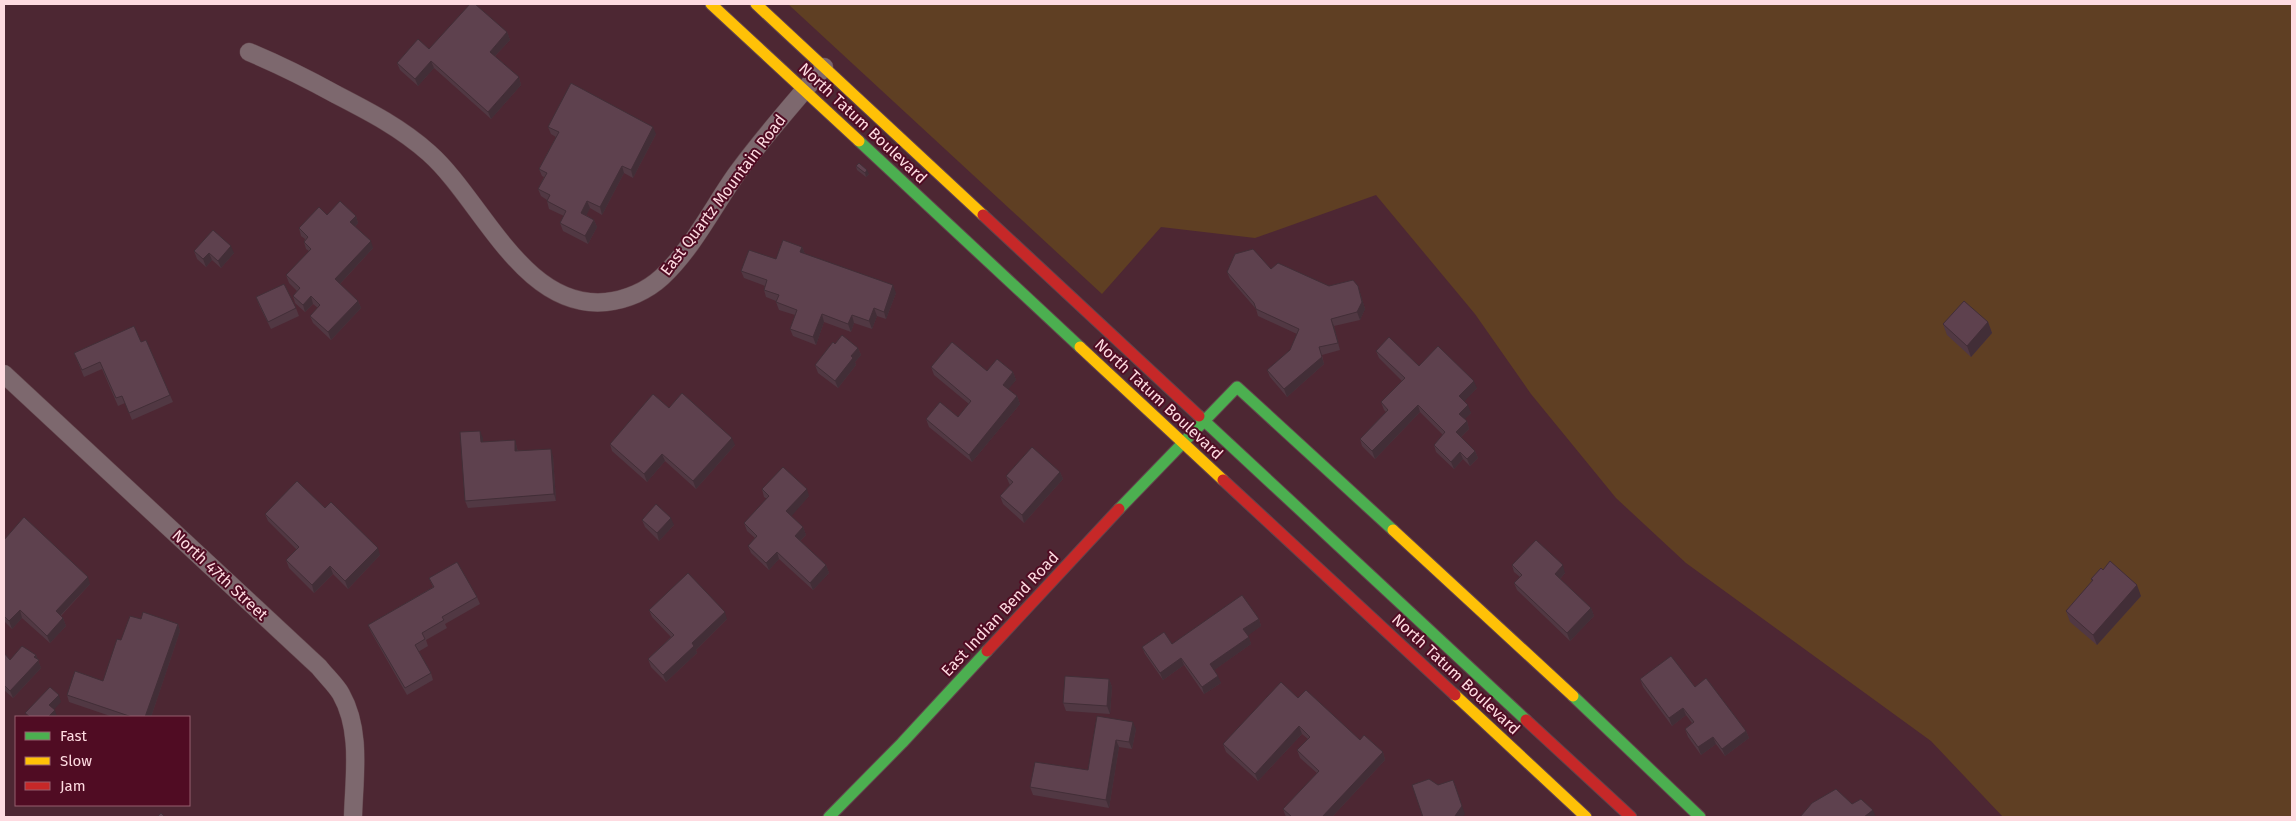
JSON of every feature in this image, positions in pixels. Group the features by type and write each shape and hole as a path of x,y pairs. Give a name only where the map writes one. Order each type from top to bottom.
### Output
{"main road":[{"name":"North Tatum Boulevard","path":"711,4 1586,817"},
{"name":"North Tatum Boulevard","path":"756,4 1631,817"},
{"name":"North Tatum Boulevard","path":"1193,431 1237,387 1547,672 1700,817"},
{"name":"East Indian Bend Road","path":"829,817 902,744 1193,431"}],"street":[{"name":"East Quartz Mountain Road","path":"249,52 284,66 389,121 429,152 452,176 527,271 545,287 578,301 594,303 616,301 638,294 661,278 677,261 736,174 824,67"},
{"name":"North 47th Street","path":"4,374 319,667 341,694 351,716 355,737 353,817"}],"shaded area":[{"path":"788,4 2292,4 2292,817 2003,817 1931,741 1686,563 1616,498 1531,394 1475,314 1376,195 1255,238 1161,227 1102,294"}],"building":[{"path":"470,4 475,4 507,32 490,52 519,77 488,112 431,61 415,79 397,63 418,39 429,49"},
{"path":"571,83 653,127 631,170 622,166 600,207 587,201 581,213 594,220 585,236 560,223 566,211 547,201 550,195 538,189 547,173 539,169 559,132 548,127"},
{"path":"859,163 867,170 865,173 856,166"},
{"path":"340,201 356,216 350,222 371,241 335,279 358,301 328,332 310,316 320,305 311,296 303,305 293,296 300,288 286,275 311,249 304,242 308,237 299,228 319,207 327,215"},
{"path":"213,230 231,246 218,261 209,253 203,259 194,251"},
{"path":"783,240 802,247 800,252 893,285 884,312 874,308 869,321 852,315 848,324 822,314 813,337 790,329 797,310 776,302 779,295 764,290 767,280 741,271 749,250 776,259"},
{"path":"1253,249 1271,269 1278,263 1329,286 1353,280 1358,286 1362,302 1357,312 1331,319 1338,343 1319,347 1322,357 1284,389 1267,370 1290,350 1299,329 1256,309 1254,303 1227,272 1235,254"},
{"path":"284,284 296,308 268,322 256,297"},
{"path":"1964,301 1988,322 1967,346 1943,324"},
{"path":"134,326 141,342 146,340 170,395 129,413 122,396 116,398 100,362 82,370 74,353"},
{"path":"842,335 858,348 851,356 853,358 835,381 815,365 833,342 835,344"},
{"path":"1389,337 1419,366 1438,346 1474,381 1459,396 1468,405 1459,414 1467,421 1456,432 1475,451 1467,459 1460,452 1451,462 1434,445 1445,432 1418,405 1372,451 1360,439 1388,410 1381,402 1405,378 1376,351"},
{"path":"952,342 987,371 997,359 1013,372 1003,385 1017,396 969,455 926,419 940,402 958,417 971,401 931,367"},
{"path":"682,393 732,438 693,481 662,454 644,474 610,444 653,394 669,408"},
{"path":"480,431 481,442 515,440 515,451 551,449 554,494 465,501 460,432"},
{"path":"1032,447 1060,472 1022,515 1000,496 1013,482 1006,476"},
{"path":"783,467 807,489 786,511 803,527 795,536 826,565 810,583 777,552 766,563 748,546 757,536 744,523 769,496 762,489"},
{"path":"297,481 325,508 331,502 378,548 345,581 330,566 312,585 286,560 299,547 265,514"},
{"path":"656,504 671,518 657,533 642,520"},
{"path":"24,517 88,577 56,611 63,618 47,636 20,610 9,621 4,616 4,540"},
{"path":"1536,540 1563,565 1555,574 1591,608 1567,633 1514,583 1522,575 1512,565"},
{"path":"2110,561 2137,585 2093,635 2066,611 2093,580 2091,579 2101,568 2103,570"},
{"path":"457,562 477,597 442,617 444,620 422,633 425,639 415,645 431,673 405,688 368,625 434,587 429,578"},
{"path":"688,573 725,612 692,643 694,646 663,675 648,659 674,635 649,610"},
{"path":"1242,595 1259,619 1243,629 1249,637 1210,664 1218,676 1202,687 1181,658 1160,673 1142,647 1164,632 1172,644"},
{"path":"143,612 178,624 145,716 129,716 67,695 75,671 103,681 117,639 121,640 130,616 141,619"},
{"path":"22,646 36,655 34,657 39,660 10,691 4,685 4,653 10,660"},
{"path":"1671,656 1695,687 1706,678 1746,731 1722,749 1713,737 1698,747 1685,729 1694,722 1683,708 1669,718 1640,679"},
{"path":"1065,676 1109,679 1107,706 1063,703"},
{"path":"1281,682 1298,698 1306,690 1360,740 1364,735 1383,752 1322,817 1292,817 1283,809 1319,771 1297,750 1310,737 1299,726 1255,774 1223,744"},
{"path":"50,687 59,695 49,705 55,710 49,716 29,716 25,713"},
{"path":"1097,716 1133,722 1129,742 1116,740 1106,800 1030,787 1035,762 1088,770"},
{"path":"1429,779 1438,785 1453,780 1462,806 1456,817 1423,817 1412,785"},
{"path":"1836,789 1852,804 1861,799 1873,810 1864,817 1800,817 1812,803"},
{"path":"161,813 165,817 157,817"}],"traffic: fast":[{"path":"859,141 1080,347"},
{"path":"1119,509 1237,387 1393,530"},
{"path":"1199,416 1526,720"},
{"path":"829,817 902,743 987,651"},
{"path":"1573,696 1700,817"}],"traffic: slow":[{"path":"711,4 859,141"},
{"path":"756,4 983,215"},
{"path":"1080,347 1223,480"},
{"path":"1393,530 1573,696"},
{"path":"1455,695 1586,817"}],"traffic: jam":[{"path":"983,215 1199,416"},
{"path":"1223,480 1455,695"},
{"path":"987,651 1119,509"},
{"path":"1526,720 1631,817"}]}
